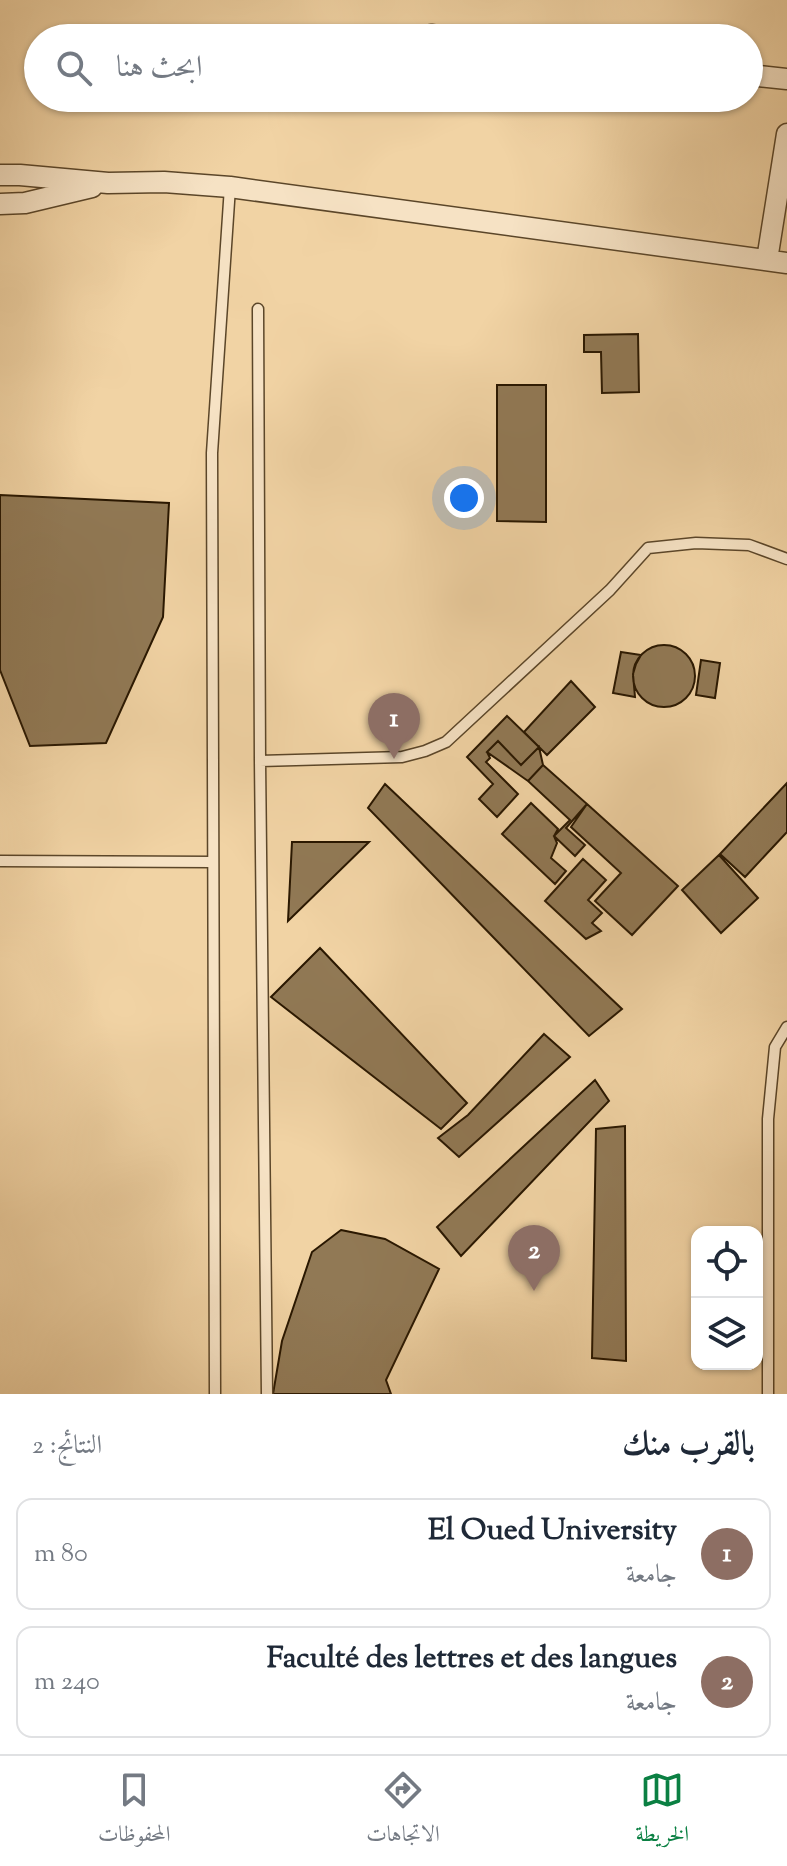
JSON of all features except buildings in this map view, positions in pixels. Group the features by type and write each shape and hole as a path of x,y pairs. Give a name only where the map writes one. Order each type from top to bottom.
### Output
{"street":[{"path":"763,76 787,79"},
{"path":"0,175 230,187 777,261 787,134"},
{"path":"0,204 25,203 108,183"}],"lane":[{"path":"215,1394 212,453 230,187"},
{"path":"258,309 267,1394"},
{"path":"260,761 402,757 446,742 610,590 648,548 696,543 749,545 787,559"},
{"path":"0,861 213,862"},
{"path":"768,1394 768,1119 775,1047 787,1027"}],"place":[{"name":"El Oued University","path":"394,759"},
{"name":"Faculté des lettres et des langues","path":"534,1291"}]}
